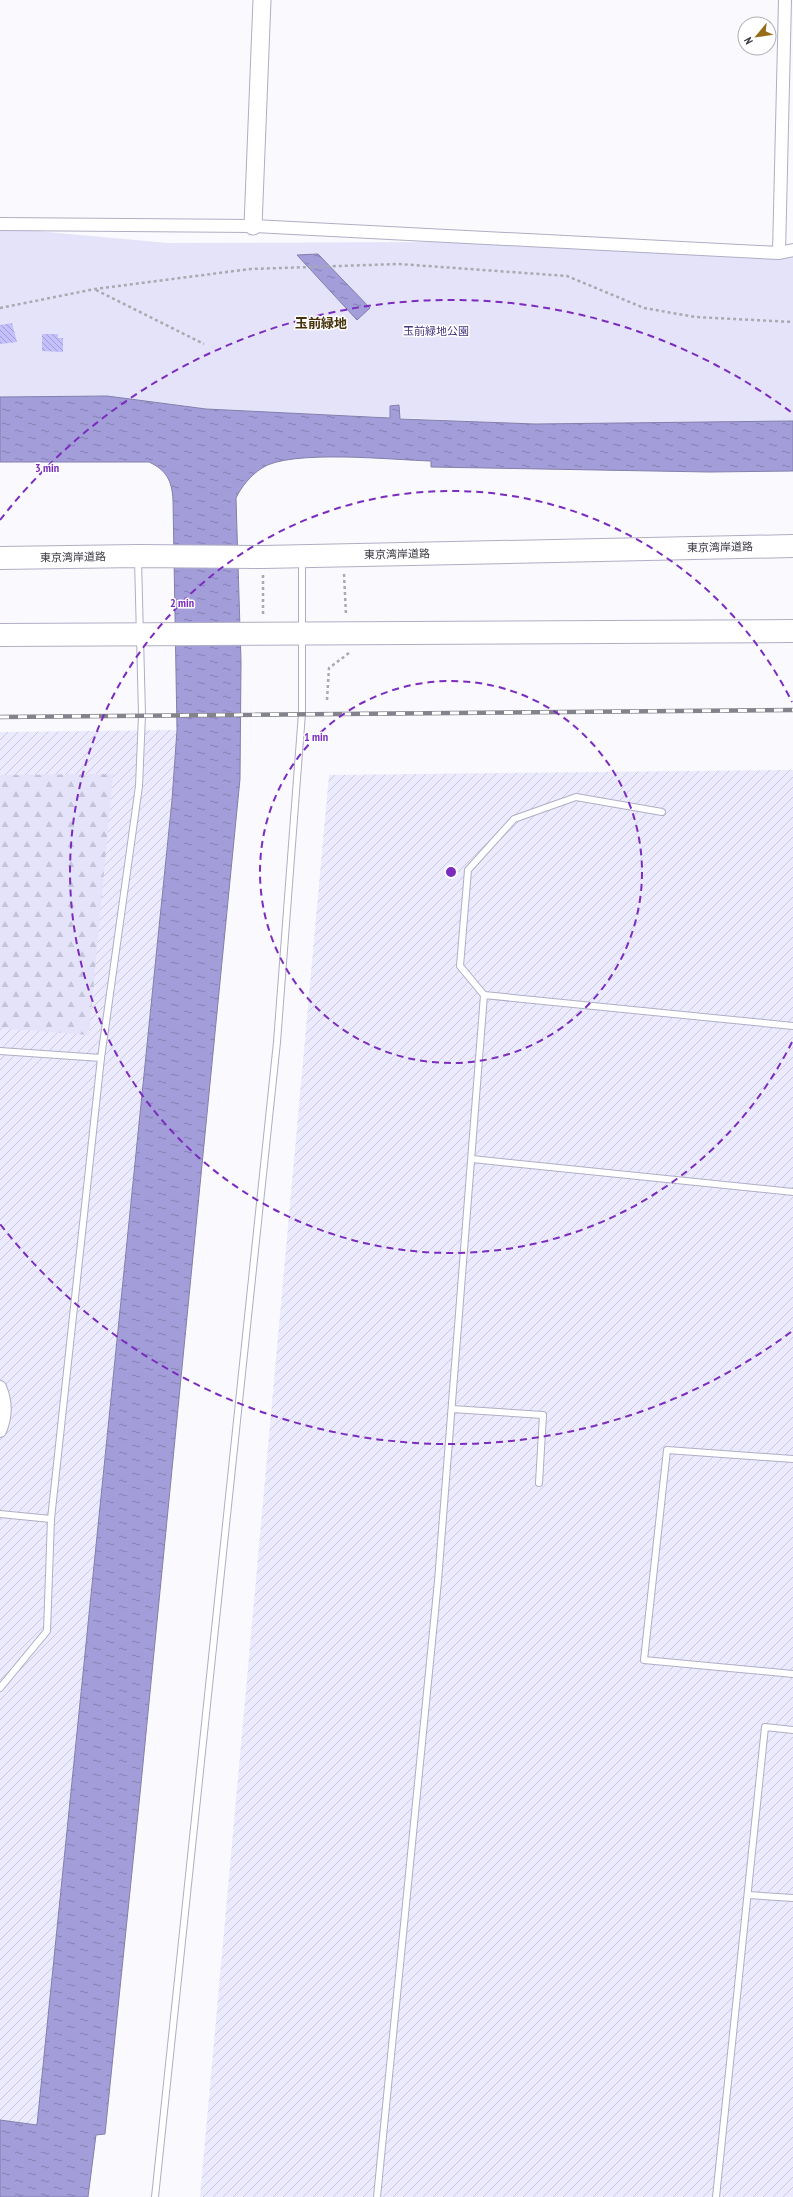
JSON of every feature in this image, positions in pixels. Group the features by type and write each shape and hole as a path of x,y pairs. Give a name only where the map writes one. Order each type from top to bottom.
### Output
{"highway":[{"name":"東京湾岸道路","path":"0,558 138,556 263,557 793,546"},
{"path":"0,635 264,633 302,634 347,643 793,631"}],"street":[{"path":"253,226 262,0"},
{"path":"779,253 785,0"},
{"path":"0,224 253,226 779,253 793,250"},
{"path":"0,1387 5,1406 3,1423 0,1431"}],"lane":[{"path":"0,1688 47,1631 52,1519 101,1058 139,786 142,715 138,556"},
{"path":"155,2197 277,1042 302,713 302,556"},
{"path":"378,2197 438,1581 484,995 460,966 468,870 514,819 576,797 662,812"},
{"path":"484,995 793,1026"},
{"path":"0,1051 101,1058"},
{"path":"472,1159 793,1192"},
{"path":"452,1409 543,1414 539,1483"},
{"path":"793,1459 667,1450 644,1660 793,1674"},
{"path":"0,1514 52,1519"},
{"path":"716,2197 765,1727 793,1730"},
{"path":"748,1895 793,1898"}],"path":[{"path":"0,308 95,289 250,269 399,264 567,276 644,308 695,317 793,322"},
{"path":"95,289 204,344"},
{"path":"343,555 347,643 355,653"},
{"path":"263,557 264,633"},
{"path":"327,700 329,668 347,643"}],"shaded area":[{"path":"177,730 172,800 37,2125 0,2120 0,732"},
{"path":"793,770 793,2197 200,2197 329,775"}],"green space":[{"name":"玉前緑地公園","path":"0,230 36,231 168,243 435,242 793,255 793,421 535,424 206,409 107,396 0,397"},
{"path":"113,774 89,1035 0,1028 0,775"}],"water":[{"path":"318,254 370,308 357,320 297,255"},
{"path":"107,396 206,409 390,418 390,406 399,405 400,419 535,424 793,421 793,471 709,472 431,467 431,461 318,457 276,462 262,468 247,482 236,498 241,662 240,779 105,2134 96,2135 88,2197 0,2197 0,2120 37,2125 172,800 177,730 173,500 171,487 167,476 160,468 149,462 0,462 0,397"}],"building":[{"path":"12,323 17,342 0,344 0,325"},
{"path":"42,334 58,334 58,338 63,338 63,352 42,351"}],"railway":[{"path":"0,717 793,710"}],"district":[{"name":"玉前緑地","path":"321,323"}]}
